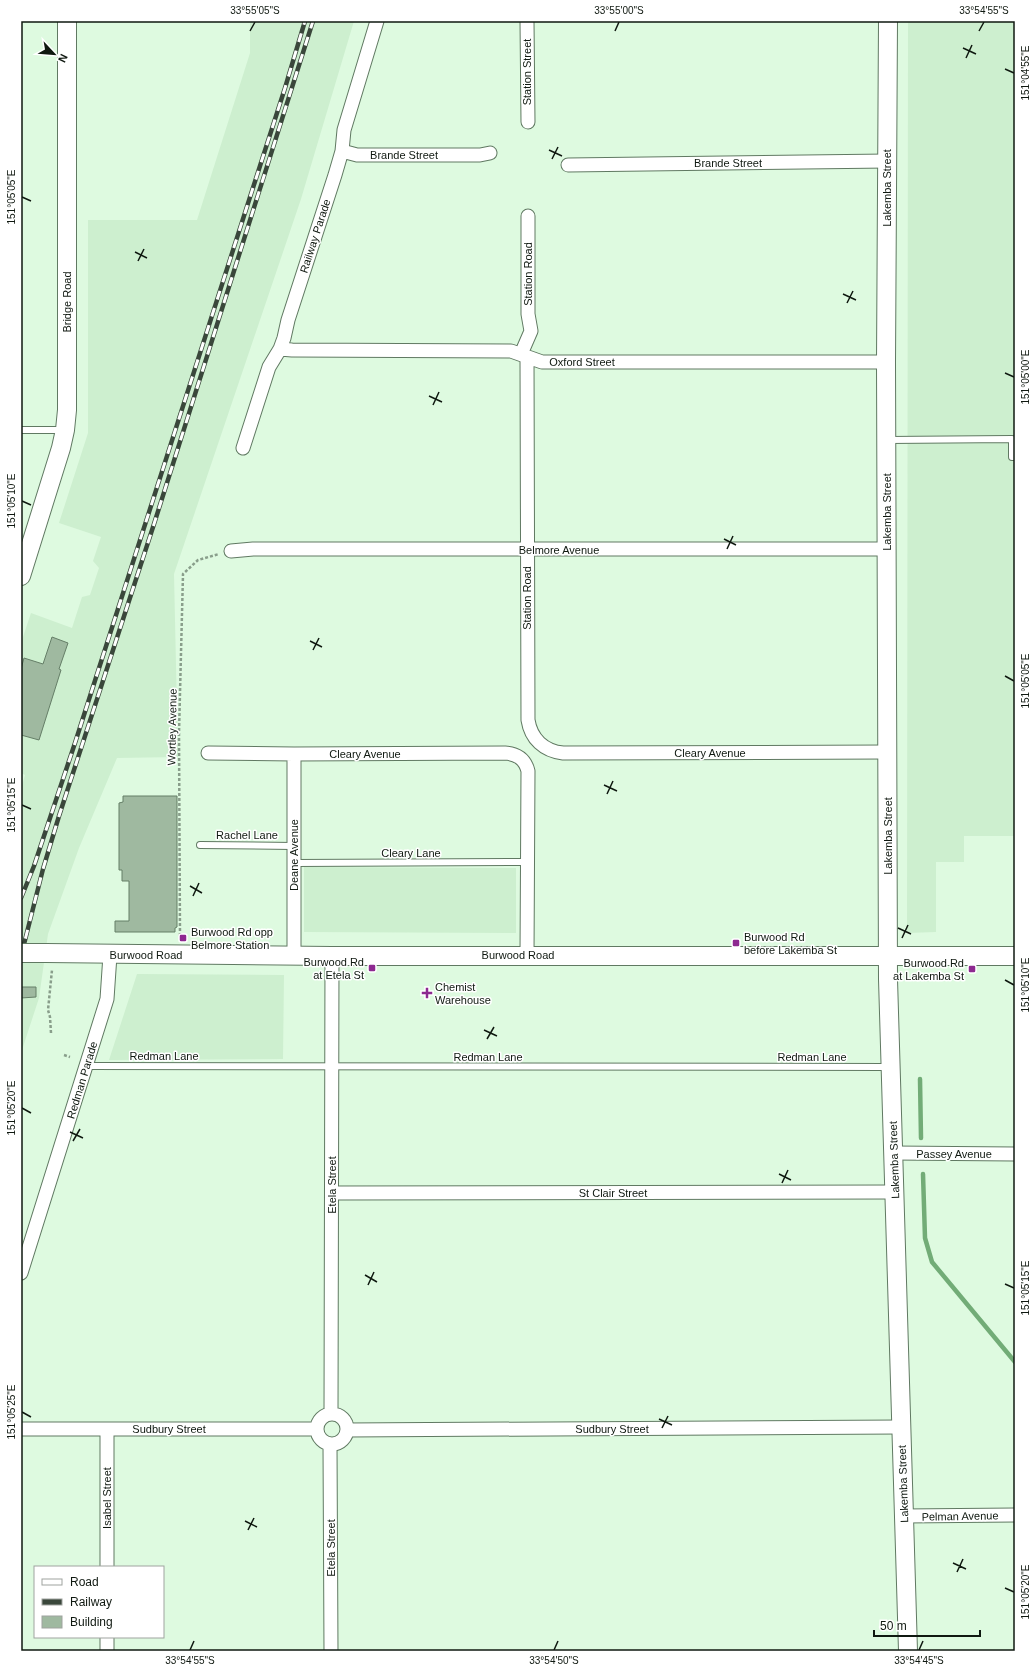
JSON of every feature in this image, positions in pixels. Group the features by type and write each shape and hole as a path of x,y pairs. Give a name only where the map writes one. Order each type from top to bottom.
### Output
{"main road":[{"name":"Bridge Road","path":"21,576 65,430 67,410 67,21"},
{"name":"Lakemba Street","path":"888,21 886,362 888,956 908,1651"},
{"name":"Burwood Road","path":"21,953 49,962 110,954 332,956 1015,956"}],"street":[{"name":"Railway Parade","path":"243,448 269,366 280,348 337,169 342,151 344,130 377,21"},
{"name":"Station Street","path":"527,21 528,122"},
{"name":"Brande Street","path":"342,151 356,155 480,155 490,153"},
{"name":"Brande Street","path":"568,165 888,161"},
{"name":"Station Road","path":"528,216 528,314 531,331 524,356 528,720 531,733 537,742"},
{"name":"Oxford Street","path":"280,348 292,350 511,352 542,362 886,362"},
{"name":"Belmore Avenue","path":"231,551 253,549 887,549"},
{"name":"Cleary Avenue","path":"537,742 552,751 563,753 887,752"},
{"name":"Cleary Avenue","path":"208,753 511,754 521,758 527,766 528,771 528,862"},
{"name":"Deane Avenue","path":"294,754 294,955"},
{"path":"527,955 528,862"},
{"name":"Redman Parade","path":"21,1272 107,999 110,954"},
{"name":"Etela Street","path":"331,1414 332,956"},
{"name":"Passey Avenue","path":"893,1153 1015,1154"},
{"name":"St Clair Street","path":"332,1193 895,1192"},
{"path":"336,1414 344,1420 347,1430 346,1435 339,1442 330,1444 322,1441 316,1429 319,1420 326,1415 336,1414"},
{"name":"Sudbury Street","path":"347,1430 901,1427"},
{"name":"Sudbury Street","path":"21,1429 316,1429"},
{"name":"Isabel Street","path":"107,1430 107,1566"},
{"name":"Etela Street","path":"330,1444 331,1651"},
{"name":"Pelman Avenue","path":"904,1516 1015,1515"},
{"path":"107,1638 107,1651"}],"lane":[{"path":"21,430 65,430"},
{"path":"887,440 1012,439 1012,457 1015,457"},
{"name":"Rachel Lane","path":"200,845 294,846"},
{"name":"Cleary Lane","path":"294,863 528,862"},
{"name":"Redman Lane","path":"86,1066 891,1067"}],"path":[{"name":"Wortley Avenue","path":"180,936 179,733 183,574 198,560 231,551"},
{"path":"49,962 48,1010 51,1033"},
{"path":"64,1055 70,1057"}],"shaded area":[{"path":"250,21 354,21 301,199 174,574 178,757 117,758 79,848 48,934 39,998 21,1053 21,789 25,775 21,773 21,643 31,613 72,628 82,597 90,595 99,568 93,561 101,537 59,523 88,433 88,220 197,220 250,53"},
{"path":"908,21 1015,21 1015,836 964,836 964,862 936,862 936,932 907,933"},
{"path":"304,867 516,868 516,933 304,932"},
{"path":"137,974 284,975 283,1059 109,1060"}],"building":[{"path":"52,637 68,643 39,740 21,735 21,669 24,658 43,664"},
{"path":"123,796 177,796 177,927 175,928 175,932 115,932 115,921 129,921 129,881 122,881 122,870 119,870 119,803 123,802"},
{"path":"21,987 36,987 36,997 21,998"}],"waterway":[{"path":"920,1079 921,1138"},
{"path":"923,1174 925,1238 932,1262 1015,1362"}],"railway":[{"path":"21,898 34,866 75,743 285,88 305,21"},
{"path":"21,956 43,869 59,816 154,524 313,21"}],"place":[{"name":"Burwood Rd opp Belmore Station","path":"183,938"},
{"name":"Burwood Rd before Lakemba St","path":"736,943"},
{"name":"Burwood Rd at Etela St","path":"372,968"},
{"name":"Burwood Rd at Lakemba St","path":"972,969"},
{"name":"Chemist Warehouse","path":"427,993"}]}
